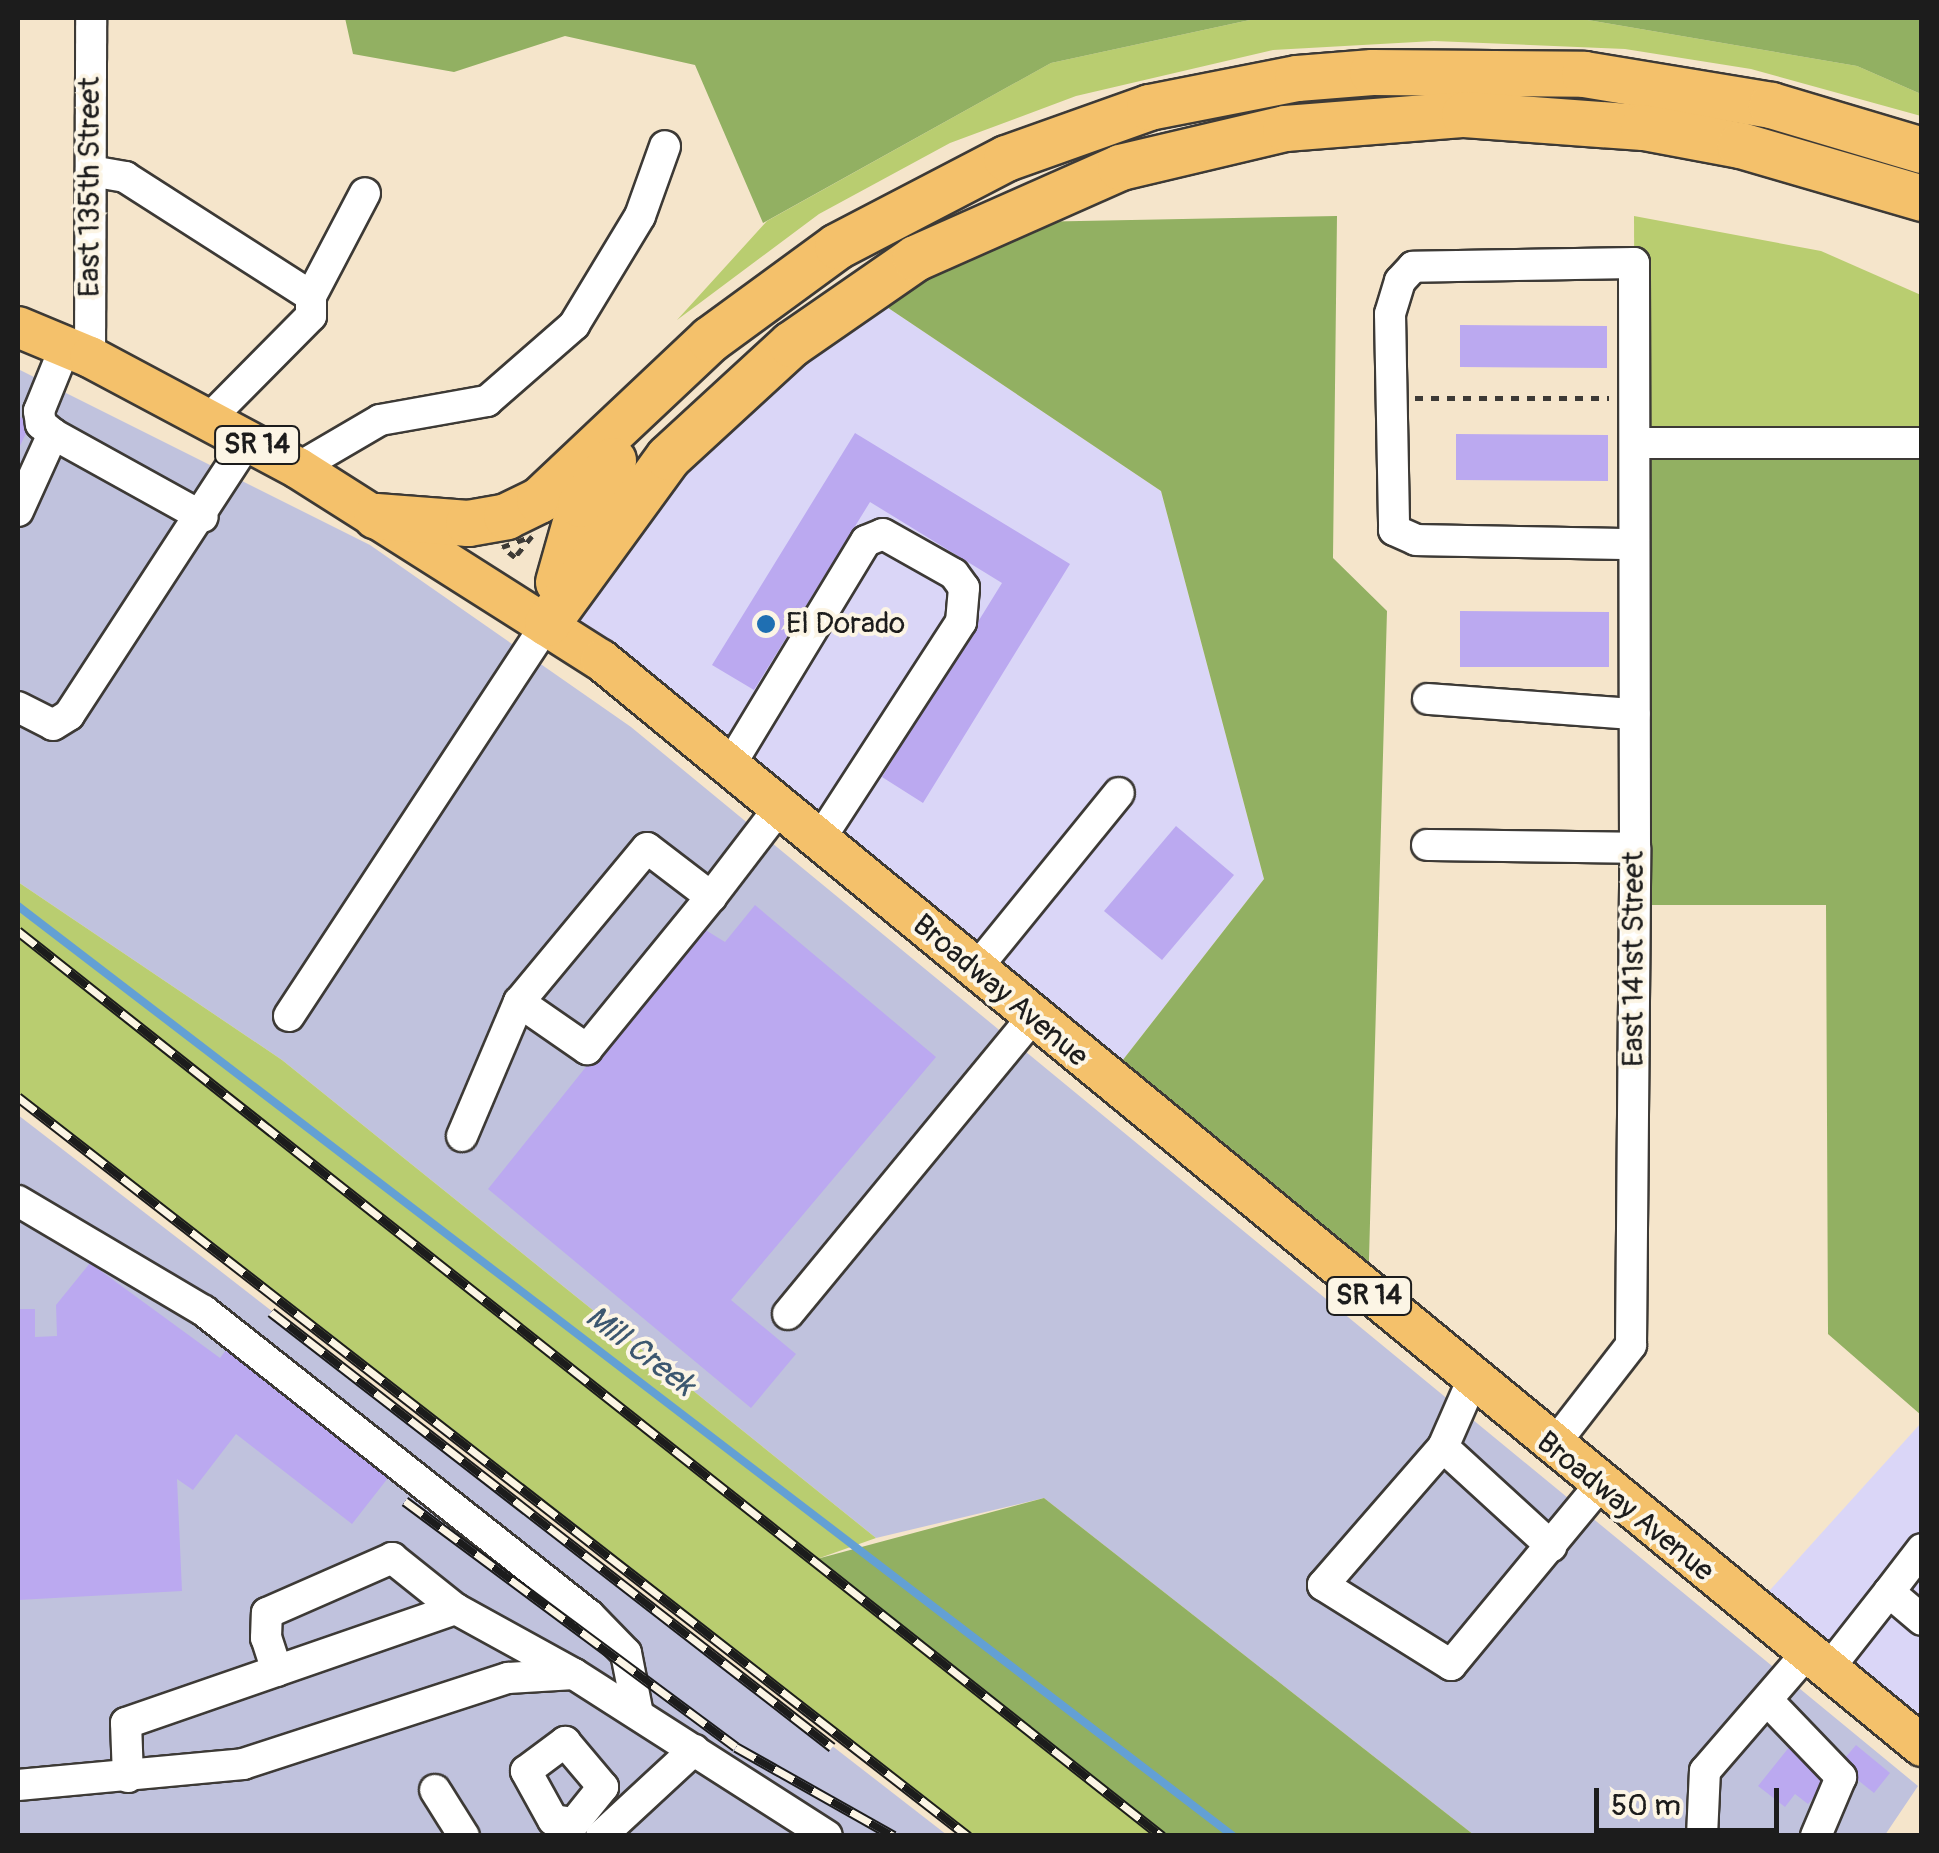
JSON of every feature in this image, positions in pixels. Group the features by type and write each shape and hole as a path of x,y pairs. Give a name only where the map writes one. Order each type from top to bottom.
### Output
{"highway":[{"path":"376,516 468,523 506,516 568,479 766,295 940,188 1080,130 1220,91 1372,72 1584,74 1771,105 1922,150"},
{"path":"547,623 668,457 791,344 915,258 1120,167 1285,128 1464,114 1643,127 1740,145 1922,198"},
{"path":"547,623 580,504 650,400"}],"main road":[{"name":"Broadway Avenue","path":"18,327 77,352 248,440 547,623 730,766 1815,1664 1922,1746"}],"street":[{"name":"East 135th Street","path":"77,352 91,171 91,18"},
{"path":"298,468 380,420 486,400 574,325 640,216 665,146"},
{"path":"91,171 125,177 310,296"},
{"path":"209,420 311,316 310,296 365,193"},
{"name":"East 141st Street","path":"1392,398 1392,297 1413,267 1634,262 1631,1346 1552,1447"},
{"path":"77,352 39,411 41,424 203,517"},
{"path":"1392,398 1394,530 1401,536 1634,544"},
{"path":"18,511 53,434"},
{"path":"18,706 53,726 69,715 203,517 248,440"},
{"path":"1635,443 1922,444"},
{"path":"730,766 866,541 884,534 954,574 964,588 961,622 819,841"},
{"path":"289,1016 547,623"},
{"path":"1428,699 1634,714"},
{"path":"974,970 1119,793"},
{"path":"519,1002 587,1048 779,808"},
{"path":"1427,845 1635,848"},
{"path":"462,1136 519,1002 647,848 711,897"},
{"path":"788,1314 1032,1017"},
{"path":"18,1201 204,1311 589,1615 626,1654 638,1714"},
{"path":"1472,1381 1444,1447 1323,1586 1452,1665 1599,1486"},
{"path":"1444,1447 1551,1546"},
{"path":"1702,1836 1705,1771 1767,1700 1815,1664 1889,1592 1922,1550"},
{"path":"277,1671 266,1638 266,1614 392,1558 456,1609 574,1674 827,1836"},
{"path":"1889,1592 1922,1620"},
{"path":"128,1777 126,1724 456,1609"},
{"path":"18,1785 243,1764 508,1678 574,1674"},
{"path":"1767,1700 1841,1777 1816,1836"},
{"path":"585,1831 694,1750"},
{"path":"436,1790 464,1836"}],"path":[{"path":"1392,398 1634,398"}],"shaded area":[{"path":"863,291 1161,491 1264,879 1108,1079 547,623 606,536"},
{"path":"18,369 370,545 631,727 1918,1786 1885,1835 1474,1835 1044,1498 876,1538 282,1060 18,882"},
{"path":"18,1115 219,1270 947,1835 18,1835"},
{"path":"1921,1423 1921,1745 1751,1611"}],"green space":[{"path":"345,18 1259,18 1051,63 763,223 695,65 565,36 454,72 353,54"},
{"path":"1259,18 1576,18 1857,66 1921,94 1921,116 1751,69 1625,49 1434,41 1273,50 1076,96 950,143 819,214 677,320 767,221 1051,63"},
{"path":"1576,18 1921,18 1921,94 1857,66"},
{"path":"1337,216 1333,558 1387,611 1368,1295 1108,1079 1264,879 1161,491 863,291 982,223"},
{"path":"1634,216 1821,251 1921,295 1921,443 1635,443"},
{"path":"1635,443 1921,443 1921,1415 1828,1334 1826,905 1635,905"},
{"path":"18,882 282,1060 876,1538 814,1560 1162,1835 968,1835 18,1097"},
{"path":"1044,1498 1474,1835 1162,1835 813,1560"}],"building":[{"path":"1460,325 1607,326 1607,368 1460,367"},
{"path":"18,416 31,423 18,450"},
{"name":"El Dorado","path":"855,433 1070,564 923,803 882,777 1002,583 870,502 754,690 712,665"},
{"path":"1456,434 1608,435 1608,481 1456,480"},
{"path":"1460,611 1609,612 1609,667 1460,667"},
{"path":"1176,826 1234,875 1162,960 1104,911"},
{"path":"755,905 936,1057 731,1300 796,1354 751,1408 488,1189 699,926 725,942"},
{"path":"90,1263 220,1358 231,1343 395,1469 352,1524 236,1434 193,1490 177,1479 182,1591 18,1600 18,1309 35,1309 35,1337 57,1336 56,1305"},
{"path":"1856,1745 1890,1773 1874,1793 1839,1765"},
{"path":"1790,1746 1830,1778 1808,1804 1795,1794 1785,1807 1758,1786"}],"waterway":[{"name":"Mill Creek","path":"18,906 1233,1836"}],"railway":[{"path":"18,931 1162,1836"},
{"path":"18,1097 968,1836"},
{"path":"271,1312 832,1747"},
{"path":"405,1501 736,1747 894,1836"}],"place":[{"name":"El Dorado","path":"766,624"}]}
